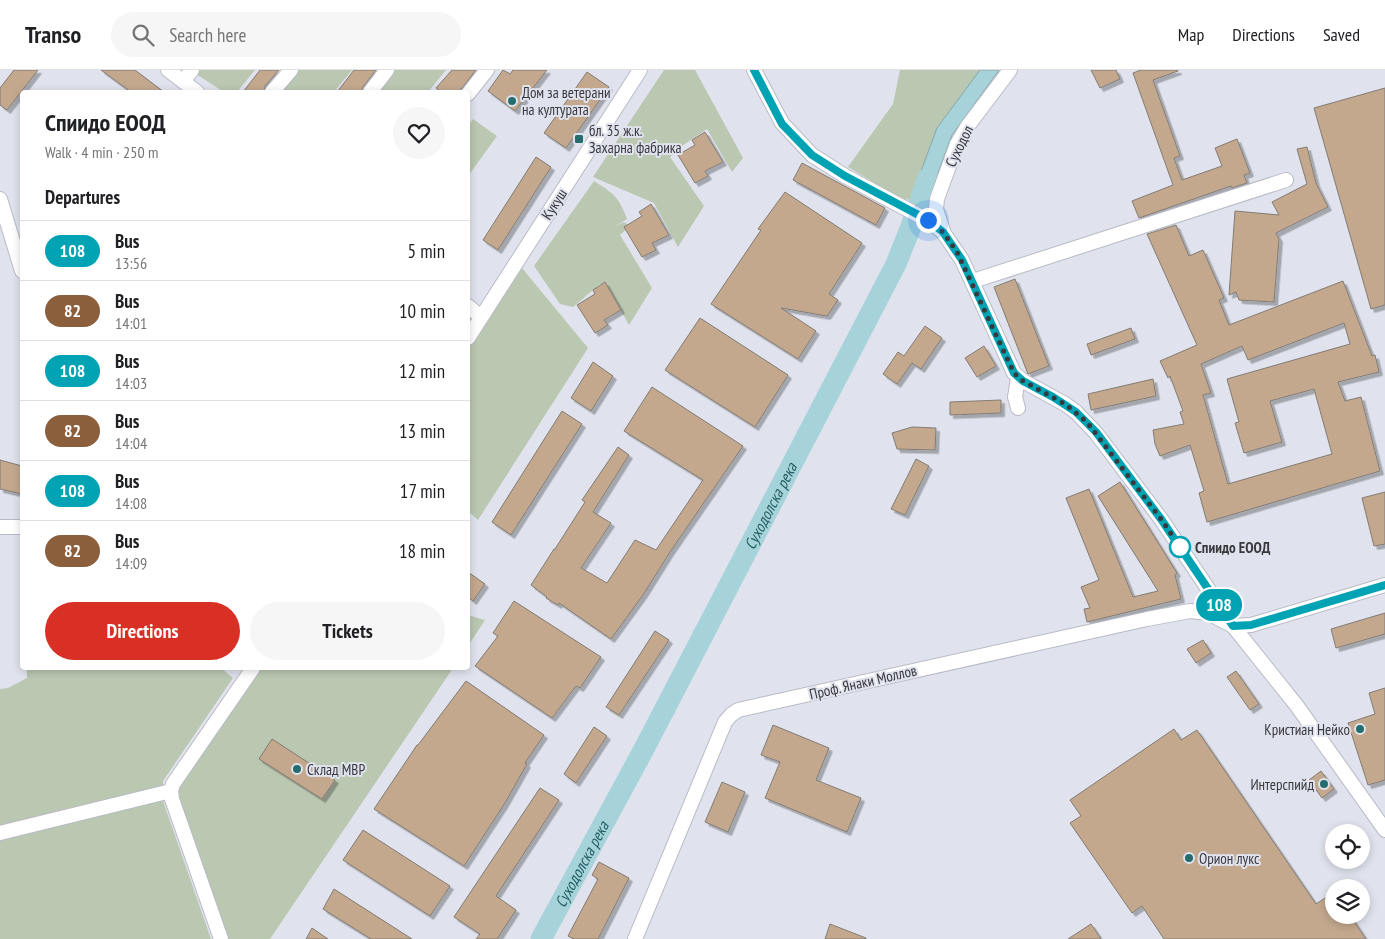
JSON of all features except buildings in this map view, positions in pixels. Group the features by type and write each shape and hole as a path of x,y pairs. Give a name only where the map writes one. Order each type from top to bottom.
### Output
{"street":[{"path":"168,70 191,89"},
{"path":"191,89 192,70"},
{"path":"274,90 291,70"},
{"path":"372,90 387,70"},
{"path":"470,91 487,70"},
{"name":"Кукуш","path":"470,335 640,70"},
{"path":"754,70 782,124 812,155 845,176 928,220 943,232 957,252 1014,373 1018,378 1065,404 1096,432 1161,519 1233,626 1296,706 1385,830"},
{"name":"Суходол","path":"943,232 936,209 945,176 957,144 979,109 1010,70"},
{"path":"972,282 1286,180"},
{"path":"0,199 20,264"},
{"path":"470,308 481,317"},
{"path":"1018,378 1015,397 1018,408"},
{"path":"0,527 20,526"},
{"path":"1233,626 1251,625 1385,586"},
{"name":"Проф. Янаки Моллов","path":"635,939 725,722 738,710 1190,611 1208,613 1233,626"},
{"path":"221,939 172,799 171,791 173,784 252,670"},
{"path":"0,833 171,791"}],"green space":[{"path":"199,70 255,70 239,90 221,90 196,74"},
{"path":"295,70 352,70 336,90 279,90"},
{"path":"393,70 446,70 430,90 377,90"},
{"path":"664,70 695,70 743,158 732,172 707,129 679,148 670,157 704,206 678,247 654,203 593,177"},
{"path":"900,70 980,70 937,128 910,201 907,199 905,201 848,167 893,104"},
{"path":"473,119 497,136 470,173 470,123"},
{"path":"594,181 611,192 621,205 627,219 614,227 624,222 630,226 620,235 652,288 629,325 611,293 600,284 573,307 560,304 534,266"},
{"path":"517,262 588,348 478,520 470,513 470,308 481,317"},
{"path":"470,616 485,620 470,643"},
{"path":"27,670 223,670 233,678 163,781 163,801 211,939 0,939 0,689 8,688 27,678"},
{"path":"252,670 452,670 270,939 221,939 173,784"}],"water":[{"path":"980,70 999,70 952,135 925,208 910,201 937,128"}],"waterway":[{"name":"Суходолска река","path":"541,939 644,749 896,264 928,178"}],"bus line":[{"name":"108","path":"754,70 782,124 812,155 845,176 928,220 943,232 962,260 1014,373 1018,378 1065,404 1096,432 1161,519 1233,626 1251,625 1385,585"}],"place":[{"name":"Дом за ветерани на културата","path":"512,101"},
{"name":"бл. 35 ж.к. Захарна фабрика","path":"579,139"},
{"name":"Спиидо ЕООД","path":"1180,547"},
{"name":"Кристиан Нейко","path":"1360,729"},
{"name":"Склад МВР","path":"297,769"},
{"name":"Интерспийд","path":"1324,784"},
{"name":"Орион лукс","path":"1189,858"}],"route":[{"path":"928,220 943,232 957,252 994,327 1014,373 1018,378 1065,404 1087,422 1161,519 1182,550 1180,547"}]}
